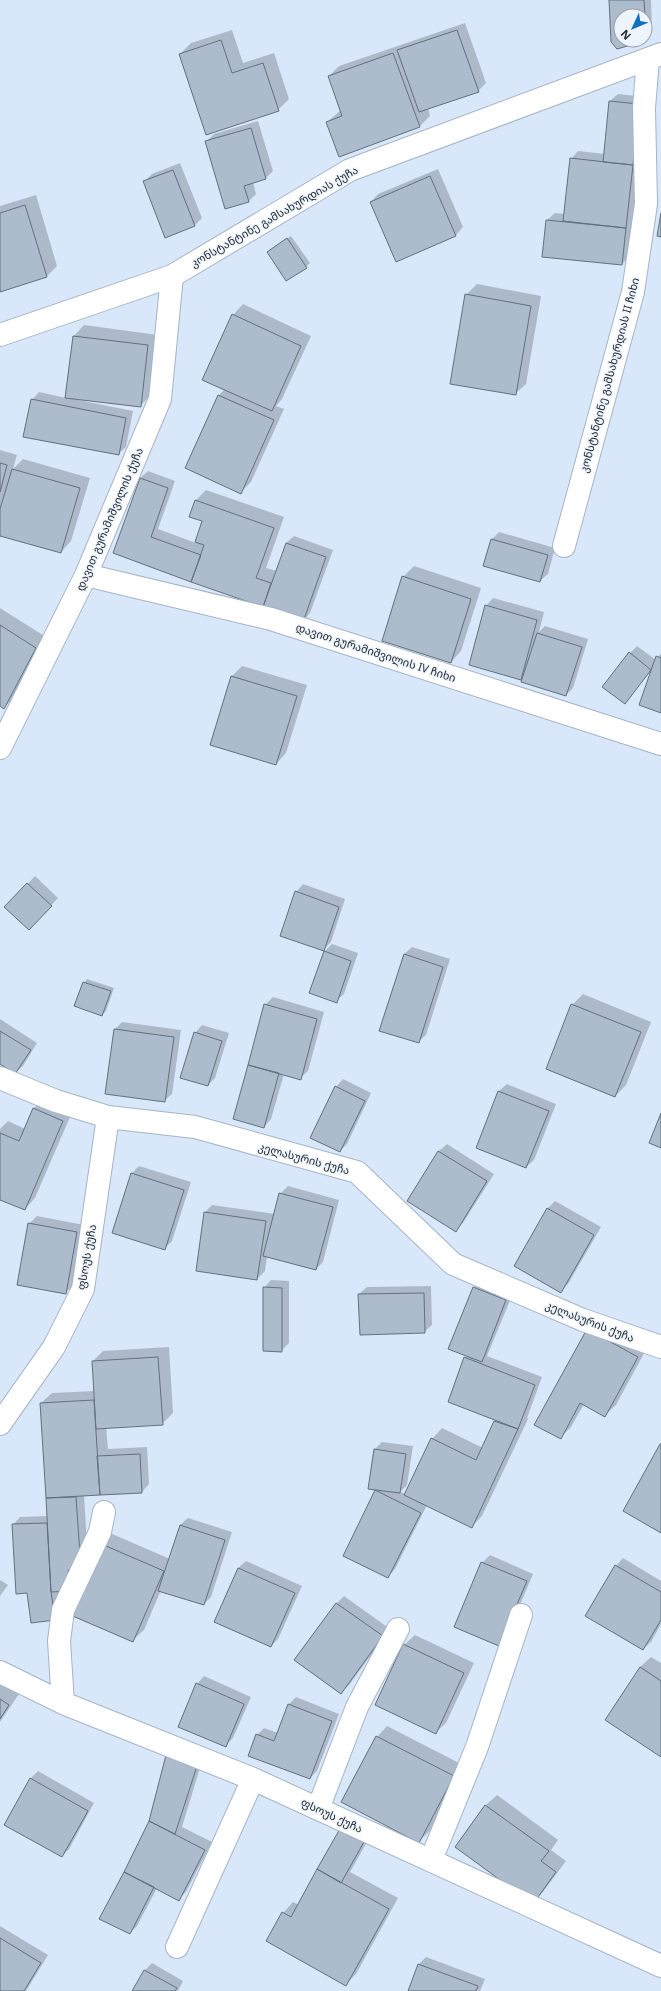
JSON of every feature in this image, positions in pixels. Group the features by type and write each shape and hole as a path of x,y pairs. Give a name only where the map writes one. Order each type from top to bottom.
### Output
{"street":[{"name":"კონსტანტინე გამსახურდიას ქუჩა","path":"0,335 172,276 350,170 655,57"},
{"name":"კონსტანტინე გამსახურდიას II ჩიხი","path":"564,546 633,292 646,204 644,108 655,57"},
{"name":"დავით გურამიშვილის ქუჩა","path":"0,748 86,576 160,399 172,276"},
{"name":"დავით გურამიშვილის IV ჩიხი","path":"86,576 272,619 661,744"},
{"name":"კელასურის ქუჩა","path":"0,1078 56,1101 108,1116 195,1127 357,1172 453,1264 583,1320 661,1347"},
{"name":"ფსოუს ქუჩა","path":"0,1424 54,1347 83,1290 108,1116"},
{"path":"63,1703 59,1641 62,1610 100,1532 104,1512"},
{"path":"430,1860 477,1747 521,1615"},
{"path":"318,1809 357,1707 398,1629"},
{"name":"ფსოუს ქუჩა","path":"0,1672 63,1703 253,1779 661,1966"},
{"path":"177,1947 253,1779"}],"building":[{"path":"609,0 644,0 644,8 613,8 613,44 611,42"},
{"path":"457,30 479,92 419,112 397,50"},
{"path":"221,40 232,73 263,63 279,111 206,135 179,54"},
{"path":"393,53 420,127 339,157 326,122 342,116 328,76"},
{"path":"609,101 639,104 633,165 603,162"},
{"path":"251,128 266,179 244,186 249,202 225,209 205,141"},
{"path":"570,158 633,165 626,228 563,221"},
{"path":"173,170 195,226 165,238 143,181"},
{"path":"430,176 456,236 396,262 370,202"},
{"path":"25,205 47,277 0,292 0,213"},
{"path":"661,213 661,237 657,236"},
{"path":"546,220 626,228 622,265 542,257"},
{"path":"287,238 307,268 286,281 267,252"},
{"path":"465,294 531,306 516,395 450,384"},
{"path":"232,314 301,346 272,411 202,380"},
{"path":"73,336 148,345 141,407 65,398"},
{"path":"218,395 274,420 241,494 185,468"},
{"path":"31,399 126,418 119,455 23,437"},
{"path":"0,463 7,465 0,492"},
{"path":"12,469 80,488 61,553 0,536 0,509"},
{"path":"140,478 168,488 151,537 201,555 191,582 113,553"},
{"path":"195,500 274,528 256,578 271,583 263,607 191,582 204,545 195,542 202,521 189,517"},
{"path":"491,539 548,555 540,582 483,566"},
{"path":"286,543 326,557 303,622 263,607"},
{"path":"402,576 471,599 451,663 382,641"},
{"path":"485,605 537,620 521,680 469,665"},
{"path":"0,625 36,648 4,709 0,706"},
{"path":"537,633 582,647 566,696 521,682"},
{"path":"629,652 651,670 625,704 602,687"},
{"path":"656,656 661,658 661,713 639,705"},
{"path":"231,676 297,696 276,765 210,745"},
{"path":"27,883 52,906 29,930 4,907"},
{"path":"295,891 339,907 324,951 280,936"},
{"path":"324,951 351,961 337,1003 309,993"},
{"path":"404,954 443,967 419,1043 379,1031"},
{"path":"83,982 111,991 102,1016 74,1006"},
{"path":"264,1004 317,1019 301,1080 248,1065"},
{"path":"571,1004 641,1032 615,1097 546,1069"},
{"path":"114,1029 174,1037 165,1102 105,1094"},
{"path":"0,1031 31,1050 15,1074 0,1064"},
{"path":"194,1032 222,1041 208,1086 180,1078"},
{"path":"248,1065 279,1073 264,1128 233,1119"},
{"path":"335,1086 365,1101 340,1152 310,1138"},
{"path":"498,1091 549,1111 526,1168 476,1148"},
{"path":"33,1108 63,1121 25,1210 0,1200 0,1133 19,1141"},
{"path":"661,1113 661,1148 649,1143"},
{"path":"438,1151 487,1181 456,1232 407,1201"},
{"path":"131,1173 184,1190 165,1250 112,1233"},
{"path":"279,1193 333,1207 316,1270 263,1256"},
{"path":"547,1208 594,1235 561,1293 514,1266"},
{"path":"204,1212 266,1221 257,1280 196,1271"},
{"path":"28,1223 77,1232 66,1294 17,1285"},
{"path":"263,1287 282,1288 282,1352 263,1351"},
{"path":"473,1287 506,1300 482,1362 448,1349"},
{"path":"424,1293 425,1333 360,1335 358,1294"},
{"path":"587,1329 638,1357 605,1417 580,1403 561,1439 534,1425"},
{"path":"158,1357 163,1425 96,1429 92,1361"},
{"path":"464,1357 535,1385 518,1429 448,1402"},
{"path":"94,1400 100,1495 46,1498 40,1403"},
{"path":"494,1421 518,1429 472,1528 404,1495 431,1438 476,1460"},
{"path":"661,1444 661,1533 623,1511"},
{"path":"374,1449 406,1454 400,1493 368,1489"},
{"path":"140,1454 142,1493 100,1495 97,1456"},
{"path":"375,1490 421,1513 388,1578 343,1556"},
{"path":"76,1497 81,1569 68,1570 69,1591 51,1592 46,1498"},
{"path":"47,1523 51,1592 55,1620 31,1623 27,1593 16,1594 12,1524"},
{"path":"180,1525 225,1540 204,1605 158,1591"},
{"path":"99,1543 164,1571 133,1642 68,1614"},
{"path":"481,1562 527,1581 499,1646 454,1627"},
{"path":"615,1565 661,1592 661,1620 643,1650 585,1616"},
{"path":"238,1568 295,1593 271,1647 214,1622"},
{"path":"336,1603 383,1636 341,1694 294,1660"},
{"path":"403,1644 464,1673 436,1734 375,1705"},
{"path":"640,1667 661,1681 661,1757 605,1720"},
{"path":"196,1683 244,1704 226,1747 178,1727"},
{"path":"0,1699 9,1705 0,1719"},
{"path":"288,1704 332,1721 310,1779 248,1756 256,1734 274,1741"},
{"path":"376,1736 454,1776 419,1843 341,1802"},
{"path":"166,1755 197,1766 175,1834 149,1821"},
{"path":"30,1778 88,1811 62,1857 4,1825"},
{"path":"485,1805 549,1851 541,1861 556,1872 533,1904 455,1847"},
{"path":"149,1821 205,1850 179,1901 124,1872"},
{"path":"341,1827 365,1840 341,1883 317,1869"},
{"path":"317,1869 389,1909 346,1986 266,1941 282,1912 291,1917"},
{"path":"124,1872 154,1887 130,1934 99,1919"},
{"path":"0,1938 41,1963 24,1991 0,1991"},
{"path":"418,1964 478,1986 476,1991 408,1991"},
{"path":"144,1970 177,1988 175,1991 132,1991"}]}
